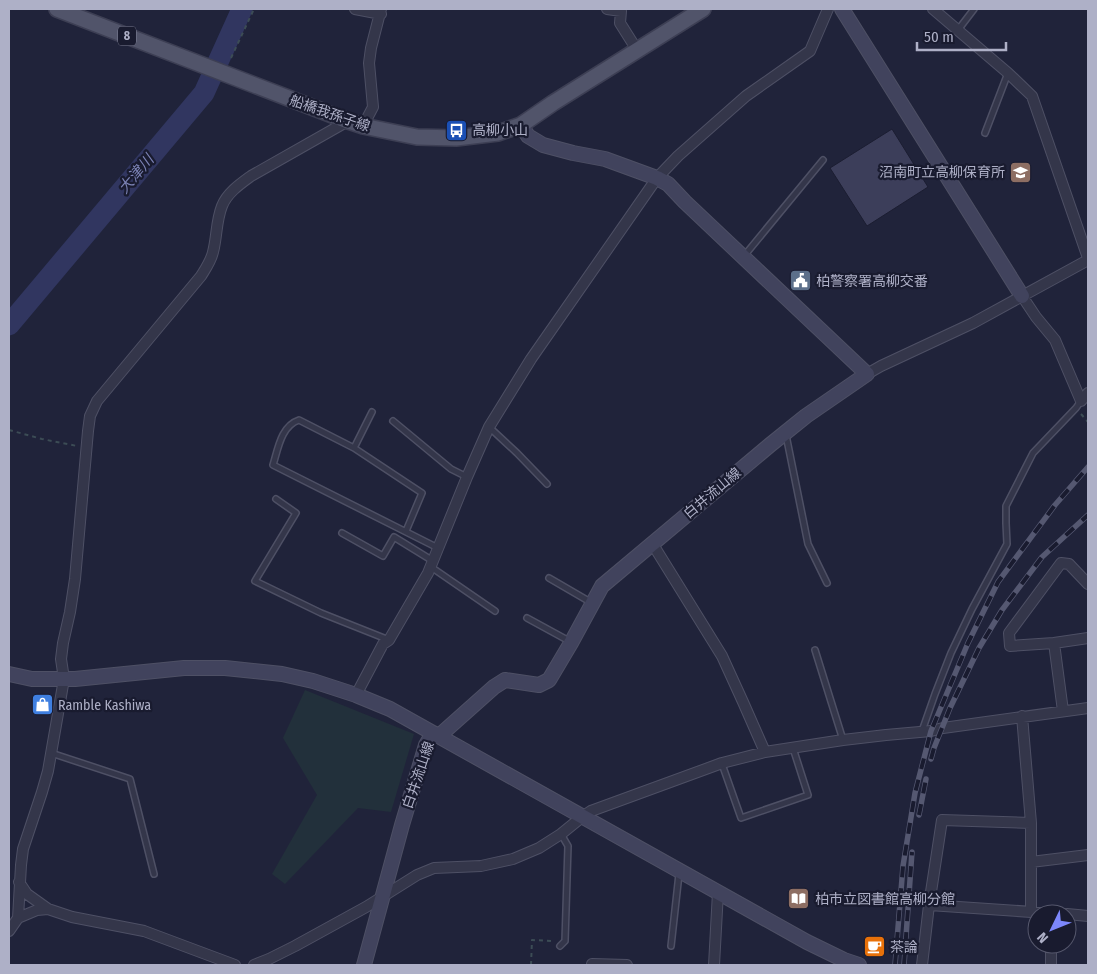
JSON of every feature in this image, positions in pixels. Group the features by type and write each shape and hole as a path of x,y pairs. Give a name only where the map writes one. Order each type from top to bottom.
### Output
{"main road":[{"name":"船橋我孫子線","path":"57,9 363,126 417,137 456,138 498,133 521,124 703,9"},
{"path":"842,9 1022,296"},
{"path":"521,124 528,136 544,144 573,153 604,159 657,178 668,184 867,374"},
{"name":"白井流山線","path":"364,965 402,825 426,745 433,733 440,736 494,687 505,680 540,685 549,680 602,586 785,432 867,374"},
{"path":"9,674 32,679 64,679 184,668 225,668 282,674 313,681 356,695 390,709 807,942 859,965"}],"street":[{"path":"355,9 381,11 369,63 373,107 363,126"},
{"path":"606,9 621,10 620,23 637,50"},
{"path":"356,695 383,644 389,640 432,564 466,477 489,427 531,359 657,178 678,156 746,96 810,52 828,9"},
{"path":"867,374 972,323 1088,259 1032,96 1008,72 933,9"},
{"path":"9,931 18,918 20,865 23,849 48,771 64,679 61,659 75,579 90,416 97,401 201,276 210,262 222,206 229,195 238,185 251,176 348,121"},
{"path":"1022,296 1055,340 1080,401 1088,393"},
{"path":"652,543 722,656 765,752"},
{"path":"1088,584 1069,564 1061,563 1009,633 1010,646 1054,643 1088,638"},
{"path":"1054,643 1063,711"},
{"path":"254,965 296,946 366,907 417,875 434,868 481,866 513,859 539,848 591,811 722,763 765,752 843,740 931,731 1022,716 1088,708"},
{"path":"1022,716 1031,823 1031,904"},
{"path":"922,965 942,820 1031,823"},
{"path":"1031,862 1088,855"},
{"path":"20,882 27,894 48,910"},
{"path":"714,965 718,892"},
{"path":"929,904 1027,911"},
{"path":"18,918 37,910 48,910 144,932 235,965"},
{"path":"592,965 627,965"}],"lane":[{"path":"958,30 974,9"},
{"path":"985,133 1008,72"},
{"path":"743,256 823,160"},
{"path":"922,731 956,644 972,609 1007,544 1006,506 1033,454 1076,408 1080,401"},
{"path":"354,448 372,412"},
{"path":"406,531 422,493 354,448 299,420 292,422 281,438 273,465 438,548"},
{"path":"393,421 451,469 466,477"},
{"path":"489,427 547,484"},
{"path":"785,432 808,544 827,583"},
{"path":"276,499 296,513 255,581 321,613 389,640"},
{"path":"342,533 383,556 394,537 495,611"},
{"path":"549,578 592,603"},
{"path":"527,618 571,643"},
{"path":"815,650 843,740"},
{"path":"722,763 741,818 808,795 793,748"},
{"path":"51,753 130,779 154,874"},
{"path":"560,946 565,941 568,846 561,834"},
{"path":"670,946 680,870"}],"path":[{"path":"231,58 254,9"},
{"path":"9,430 86,448"},
{"path":"531,965 532,940 565,941"}],"shaded area":[{"path":"305,690 414,734 391,812 358,808 285,884 272,874 317,795 283,738"}],"building":[{"path":"892,129 928,187 867,226 830,168"}],"waterway":[{"name":"大津川","path":"9,325 204,93 242,9"}],"railway":[{"path":"895,965 903,866 915,793 931,731 968,643 998,582 1055,505 1088,467"},
{"path":"931,759 950,708 979,648 1002,610 1042,557 1088,515"},
{"path":"919,815 926,779"},
{"path":"904,965 912,852"}],"place":[{"name":"高柳小山","path":"456,130"},
{"name":"沼南町立高柳保育所","path":"1021,172"},
{"name":"柏警察署高柳交番","path":"800,281"},
{"name":"Ramble Kashiwa","path":"42,705"},
{"name":"柏市立図書館高柳分館","path":"799,899"},
{"name":"茶論","path":"874,947"}]}
